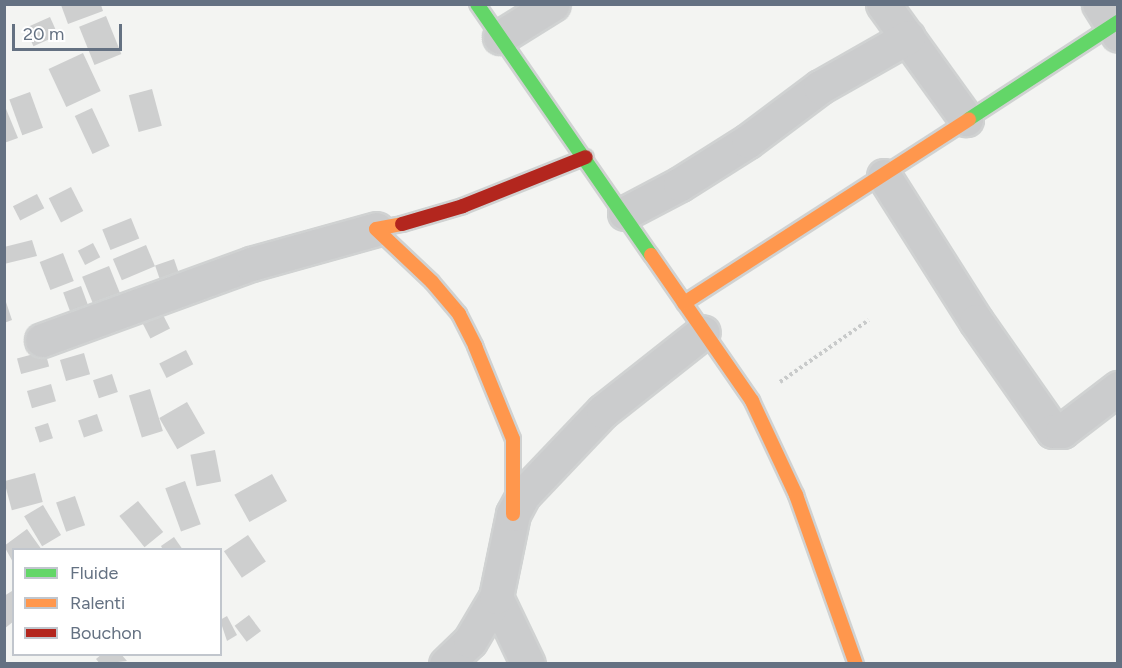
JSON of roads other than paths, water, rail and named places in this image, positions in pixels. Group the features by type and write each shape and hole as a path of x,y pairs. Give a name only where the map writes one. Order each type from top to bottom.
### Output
{"street":[{"path":"477,4 625,213 703,332 752,401 796,495 856,663"},
{"path":"500,37 553,4"},
{"path":"883,4 966,119"},
{"path":"684,303 884,176 1112,22"},
{"path":"625,213 680,184 748,141 820,87 908,38"},
{"path":"42,340 251,264 376,229 416,222 454,210 586,157"},
{"path":"884,176 976,321 1053,431 1062,431 1118,388"},
{"path":"376,229 439,290 459,314 475,346 513,439 513,514 496,597 470,641 446,663"},
{"path":"513,514 523,495 548,465 603,411 703,332"},
{"path":"496,597 528,663"}]}
